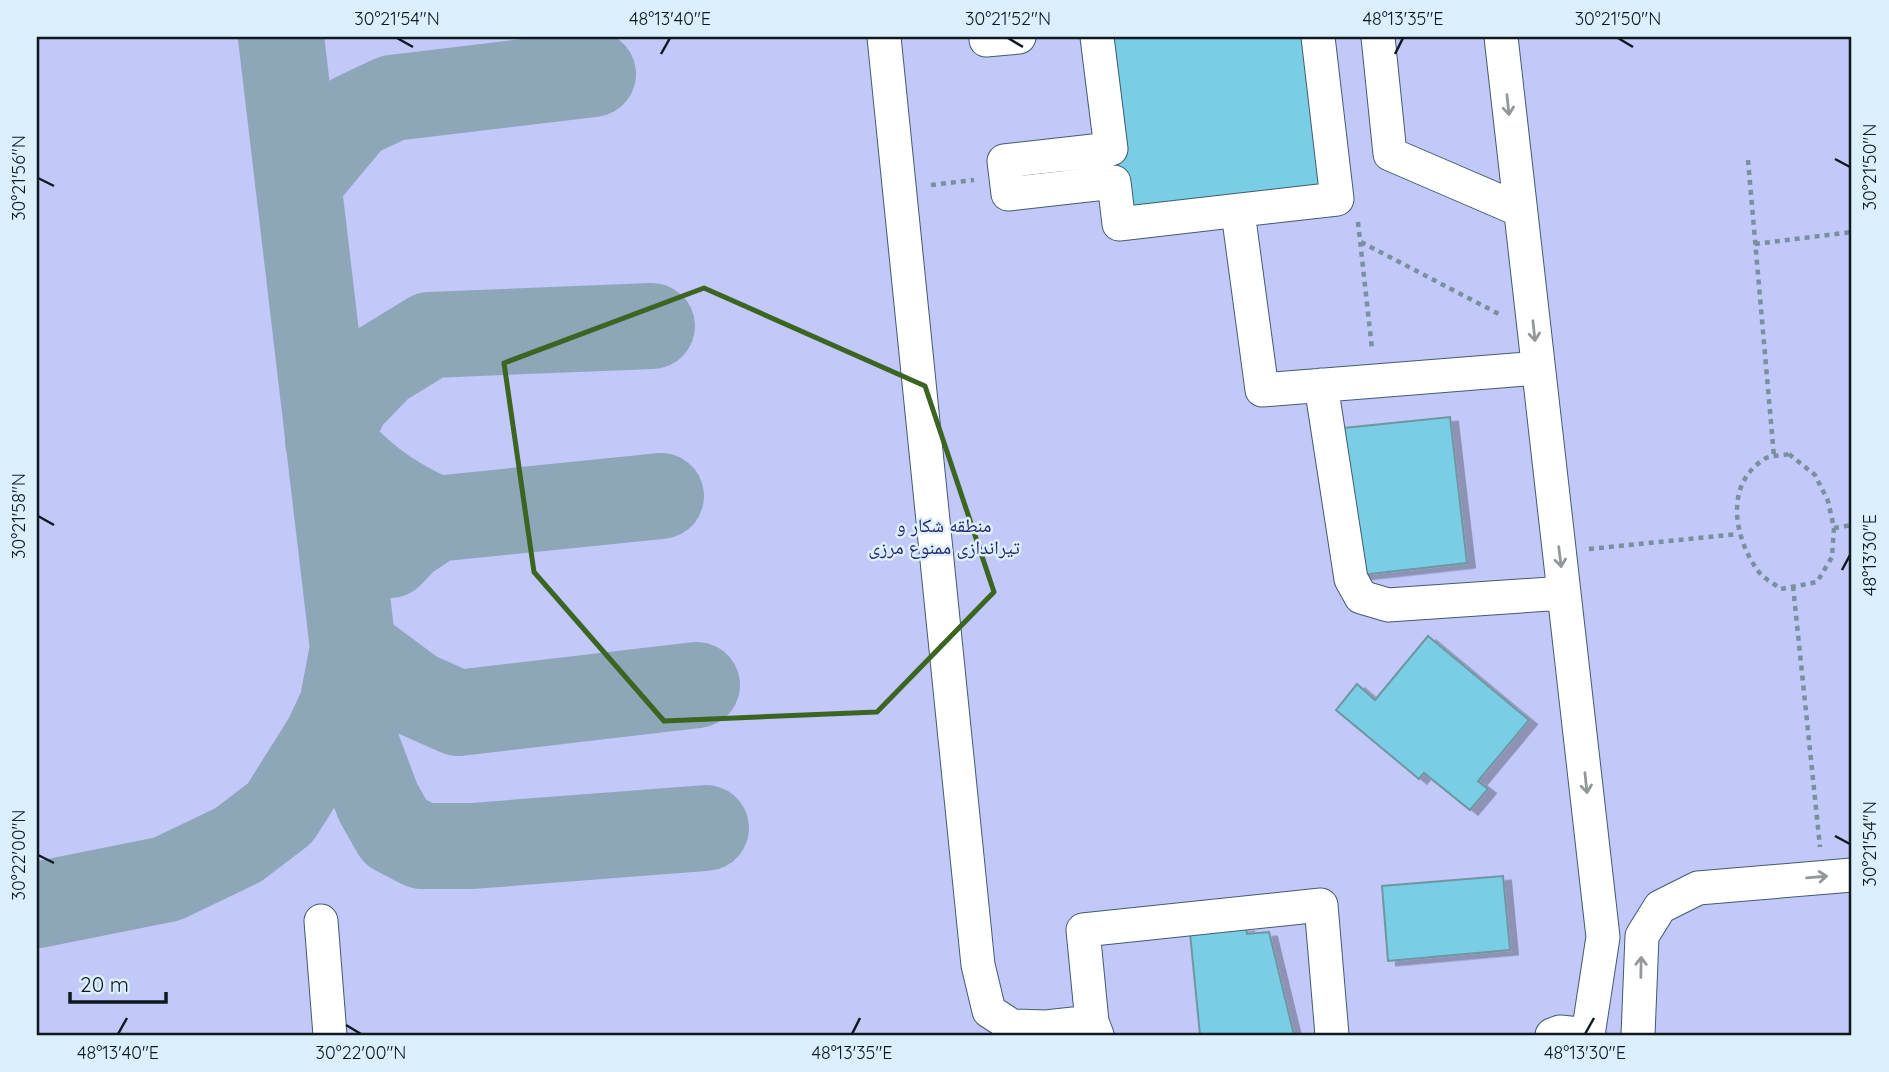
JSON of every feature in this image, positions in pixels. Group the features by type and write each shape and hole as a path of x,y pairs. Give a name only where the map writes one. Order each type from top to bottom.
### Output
{"street":[{"path":"986,37 986,40 1019,37"},
{"path":"1097,37 1111,149 1004,160 1009,194 1114,182 1119,224 1337,199 1318,37"},
{"path":"1378,37 1390,154 1520,210"},
{"path":"1501,37 1603,937 1588,1035 1560,1032 1552,1035"},
{"path":"878,38 892,190 978,965 989,1012 1012,1026 1095,1029 1083,930 1321,905 1332,1035"},
{"path":"1240,227 1262,390 1538,368"},
{"path":"1321,385 1351,579 1361,597 1388,606 1564,593"},
{"path":"1637,1035 1642,936 1660,907 1698,888 1838,876"},
{"path":"321,921 330,1035"}],"path":[{"path":"1748,160 1774,457"},
{"path":"892,190 1006,176"},
{"path":"1755,244 1852,232"},
{"path":"1360,242 1534,332"},
{"path":"1789,454 1815,475 1828,501 1834,528 1832,557 1816,582 1781,589 1757,571 1738,534 1737,498 1747,474 1765,458 1774,457 1789,454"},
{"path":"1834,528 1852,525"},
{"path":"1559,552 1738,534"},
{"path":"1793,586 1838,876"}],"highlighted area":[{"path":"704,288 925,386 994,592 877,712 664,721 534,572 504,363"}],"green space":[{"name":"منطقه شکار و تیراندازی ممنوع مرزی","path":"37,37 1852,37 1852,1035 37,1035"}],"building":[{"path":"1097,37 1318,37 1337,199 1119,224"},
{"path":"1450,417 1467,563 1361,575 1344,428"},
{"path":"1428,636 1529,720 1478,781 1488,789 1470,810 1424,773 1419,779 1336,710 1357,684 1375,700"},
{"path":"1503,876 1510,950 1388,961 1382,886"},
{"path":"1246,927 1247,934 1269,932 1294,1035 1200,1035 1190,933"}],"taxiway":[{"path":"37,905 167,879 238,845 280,813 326,740 342,706 353,648 281,37"},
{"path":"298,183 354,116 392,98 593,74"},
{"path":"435,519 377,486 328,441 347,400 381,365 430,335 652,326"},
{"path":"390,555 405,539 435,519 661,496"},
{"path":"353,648 415,694 458,713 697,685"},
{"path":"342,706 378,802 395,832 422,846 472,846 706,828"}]}
